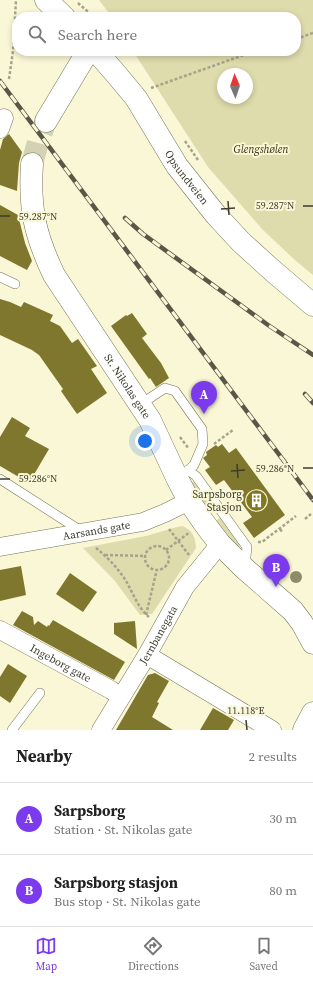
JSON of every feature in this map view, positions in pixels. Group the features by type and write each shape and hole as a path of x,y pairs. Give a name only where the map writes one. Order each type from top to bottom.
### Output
{"street":[{"path":"46,0 59,12"},
{"path":"46,121 85,56"},
{"name":"Opsundveien","path":"100,56 136,98 177,166 216,216 252,252 313,305"},
{"name":"St. Nikolas gate","path":"32,164 31,192 33,218 44,255 54,275 141,404 161,441 183,475 189,501 204,523 220,544 244,568 293,611 302,623 313,643"},
{"name":"Aarsands gate","path":"0,547 87,538 143,522 189,501"},
{"name":"Jernbanegata","path":"102,730 147,655 185,587 220,544"},
{"name":"Ingeborg gate","path":"0,630 111,690 121,697"},
{"path":"147,655 272,730"},
{"path":"304,730 313,714"}],"lane":[{"path":"0,278 15,284"},
{"path":"141,404 165,388 175,392 202,429 202,444 194,465 183,475"},
{"path":"183,475 196,476 247,547 244,568"},
{"path":"0,479 87,538"},
{"path":"12,730 40,693"}],"path":[{"path":"15,12 16,0"},
{"path":"75,0 88,12"},
{"path":"301,38 313,34"},
{"path":"9,79 12,56"},
{"path":"151,88 241,56"},
{"path":"146,82 155,95"},
{"path":"181,134 198,160"},
{"path":"214,445 232,430"},
{"path":"305,519 311,514"},
{"path":"252,541 262,542 296,516"},
{"path":"166,526 192,558"},
{"path":"166,550 194,529"},
{"path":"280,529 283,533"},
{"path":"87,538 104,555 125,580 143,613 153,620"},
{"path":"160,546 166,550 169,557 167,564 160,569 156,569 147,563 146,556 149,549 160,546"},
{"path":"104,555 146,556"},
{"path":"146,615 156,569"}],"green space":[{"name":"Glengshølen","path":"99,0 313,0 313,275 263,230 208,167 136,56 301,56 301,12 108,12"},
{"path":"194,481 213,508 207,512 191,483"},
{"path":"220,518 240,545 238,547 214,522"},
{"path":"182,526 193,534 196,548 152,614 140,615 115,581 83,548 146,536"}],"building":[{"path":"9,134 22,152 19,163 17,191 0,185 0,150 3,139"},
{"path":"0,205 18,215 25,243 32,261 27,270 0,256"},
{"path":"0,299 21,307 24,302 53,315 50,321 60,326 72,343 78,339 97,366 91,369 107,393 77,414 61,391 63,389 39,355 32,350 0,335"},
{"path":"132,313 147,334 142,338 161,363 169,378 156,387 111,326 126,315 127,316"},
{"path":"12,417 30,428 25,436 49,449 29,483 0,466 0,437"},
{"name":"Sarpsborg Stasjon","path":"222,444 229,453 236,448 285,515 254,538 243,523 252,517 224,480 216,485 205,470 210,467 203,458 207,455 206,452 216,445 218,447"},
{"path":"21,566 26,595 0,601 0,570"},
{"path":"70,573 97,592 83,612 56,594"},
{"path":"22,611 33,617 34,625 38,621 47,627 53,620 125,662 114,680 13,625"},
{"path":"135,621 137,649 114,634 114,623"},
{"path":"8,664 27,676 10,703 0,696 0,677"},
{"path":"155,673 169,681 157,702 159,703 152,717 173,730 116,730 148,675"},
{"path":"213,708 234,720 228,730 200,730"}],"tunnel":[{"path":"32,164 46,121"}],"railway":[{"path":"0,81 313,500"},
{"path":"125,218 143,234 268,325 313,355"},
{"path":"305,394 313,403"}],"place":[{"name":"Sarpsborg","path":"204,414"},
{"name":"Sarpsborg Stasjon","path":"257,500"},
{"name":"Sarpsborg stasjon","path":"276,587"}]}
